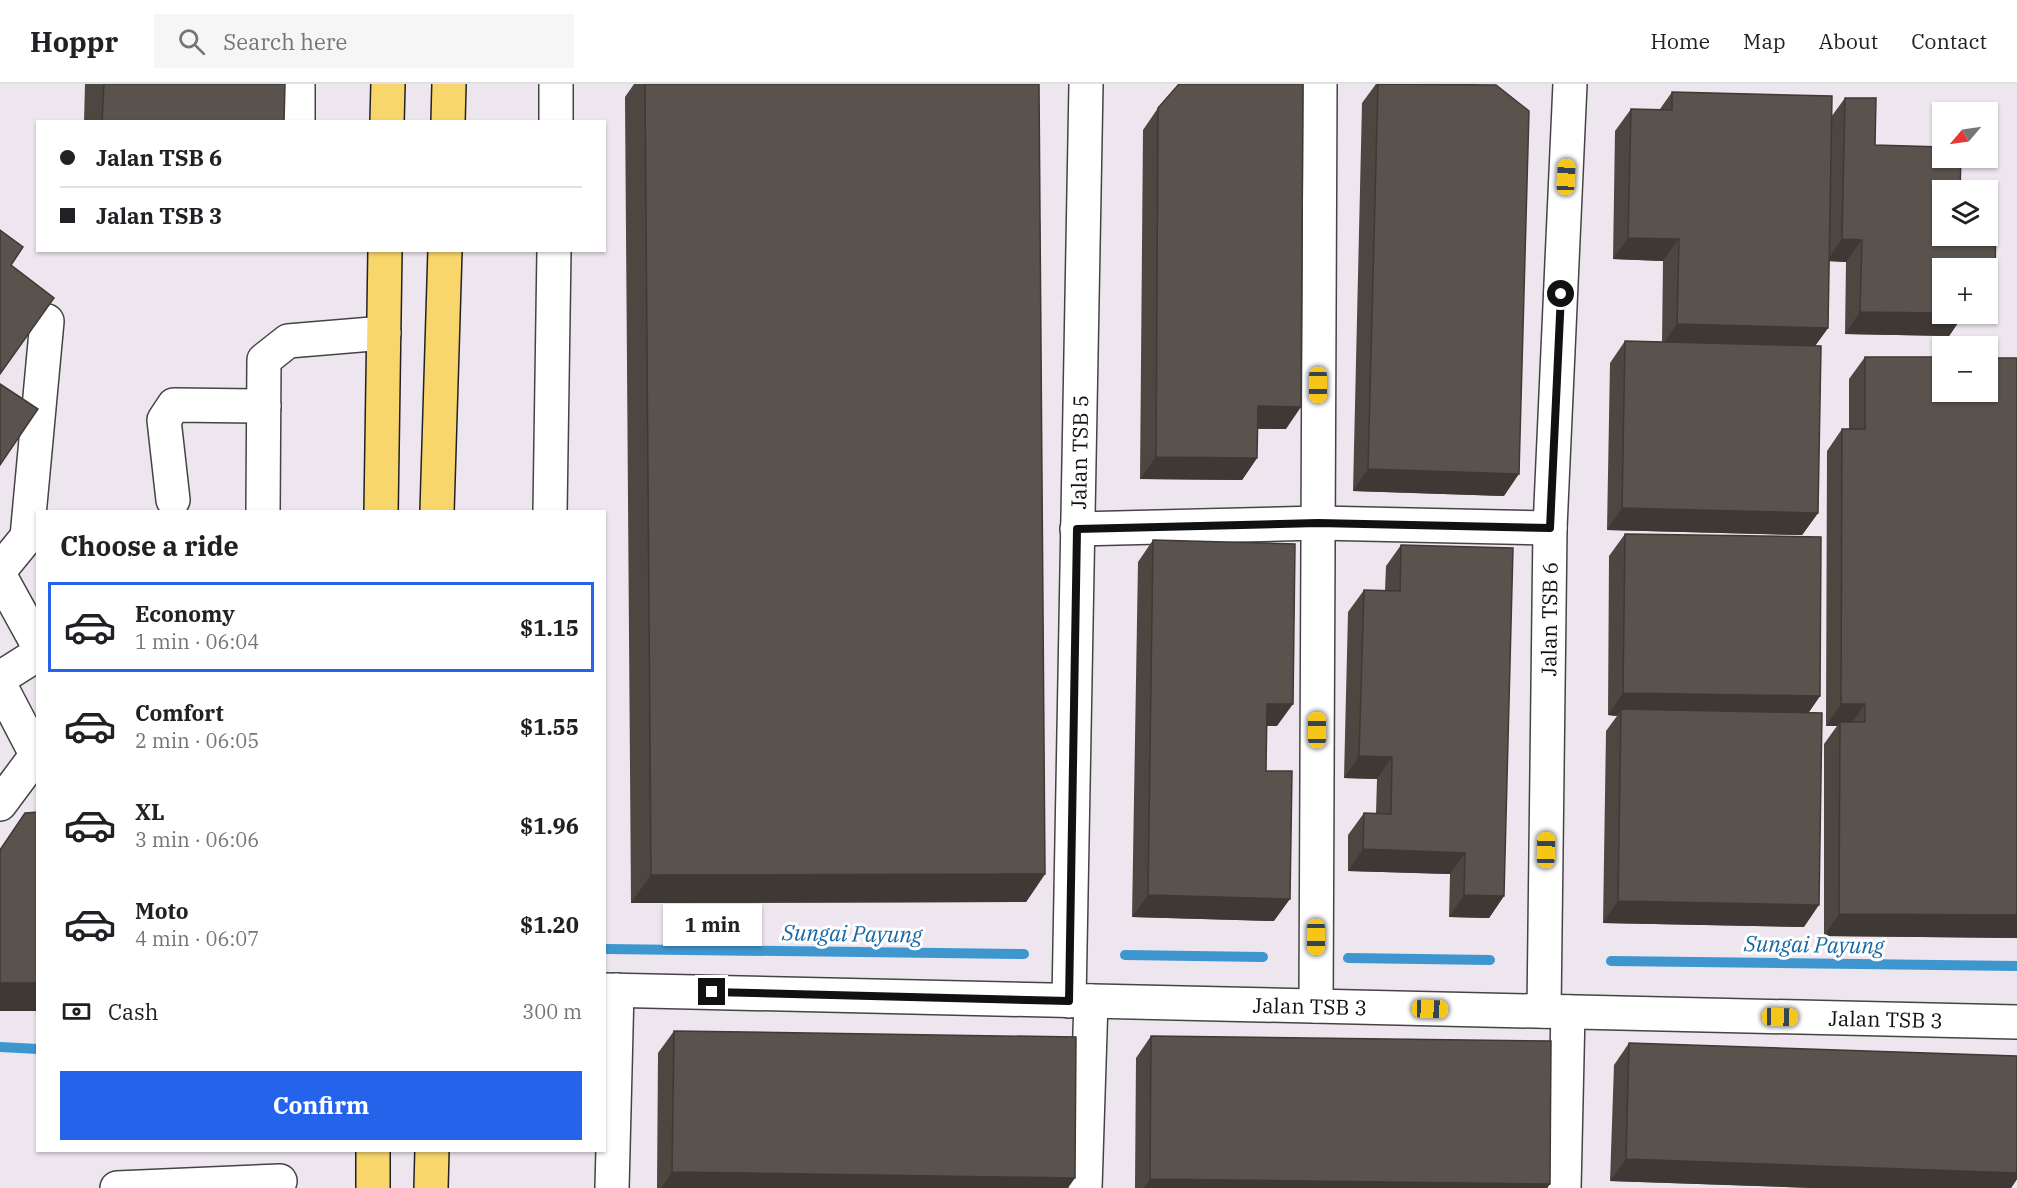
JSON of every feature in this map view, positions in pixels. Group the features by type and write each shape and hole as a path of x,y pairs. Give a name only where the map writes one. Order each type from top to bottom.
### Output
{"main road":[{"path":"387,120 388,84"},
{"path":"448,120 449,84"},
{"path":"381,510 385,252"},
{"path":"437,510 445,252"},
{"path":"373,1188 374,1152"},
{"path":"431,1188 432,1152"}],"street":[{"path":"298,84 298,120"},
{"path":"556,84 556,120"},
{"name":"Jalan TSB 5","path":"1085,1188 1080,1001 1077,529 1086,84"},
{"path":"1316,1006 1320,84"},
{"name":"Jalan TSB 6","path":"1564,1188 1556,1012 1550,528 1570,84"},
{"path":"550,510 554,252"},
{"path":"0,570 27,537 47,321"},
{"path":"263,510 264,360 288,341 384,333"},
{"path":"173,500 164,420 174,405 264,406"},
{"path":"1077,529 1318,523 1550,528"},
{"path":"0,576 36,641"},
{"path":"0,678 36,655"},
{"path":"0,685 36,752"},
{"path":"0,804 36,755"},
{"path":"611,990 612,1188"},
{"name":"Jalan TSB 3","path":"611,990 2017,1022"},
{"path":"117,1188 280,1181"}],"shaded area":[{"path":"0,84 2017,84 2017,1188 0,1188"}],"building":[{"path":"104,84 285,84 284,120 102,120"},
{"path":"645,84 1039,84 1045,874 651,875"},
{"path":"1179,84 1303,84 1301,407 1258,406 1257,458 1156,457 1158,108"},
{"path":"1378,84 1496,85 1529,111 1519,474 1368,469"},
{"path":"1672,92 1832,96 1828,328 1677,324 1679,239 1628,238 1631,109 1672,110"},
{"path":"1845,98 1876,98 1875,145 1932,147 1932,168 1961,168 1960,180 1932,180 1932,246 1996,246 1995,258 1932,258 1932,313 1860,312 1862,240 1842,239"},
{"path":"0,230 23,247 11,265 54,298 0,374"},
{"path":"1625,341 1821,346 1818,513 1622,508"},
{"path":"1865,357 1932,357 1932,402 1998,402 1998,358 2017,358 2017,915 1839,914 1840,722 1865,722 1865,704 1841,704 1842,429 1865,429"},
{"path":"0,384 38,409 0,465"},
{"path":"1625,534 1821,537 1820,696 1623,693"},
{"path":"1153,540 1295,544 1293,704 1267,704 1266,771 1292,771 1290,899 1148,895"},
{"path":"1401,545 1513,548 1504,896 1464,895 1465,853 1363,849 1364,813 1391,814 1392,757 1359,756 1364,590 1400,591"},
{"path":"1621,709 1822,713 1819,905 1618,901"},
{"path":"36,812 36,983 0,983 0,850 25,813"},
{"path":"674,1031 1076,1037 1075,1178 672,1172"},
{"path":"1151,1036 1551,1041 1550,1184 1150,1179"},
{"path":"1629,1043 2017,1056 2017,1173 1626,1159"}],"waterway":[{"name":"Sungai Payung","path":"607,949 1024,954"},
{"name":"Sungai Payung","path":"1125,955 1263,957"},
{"name":"Sungai Payung","path":"1348,958 1490,960"},
{"name":"Sungai Payung","path":"1611,961 2017,966"},
{"name":"Sungai Payung","path":"0,1047 36,1049"}],"route":[{"path":"712,992 1069,1001 1077,529 1318,523 1550,528 1561,294"}]}
